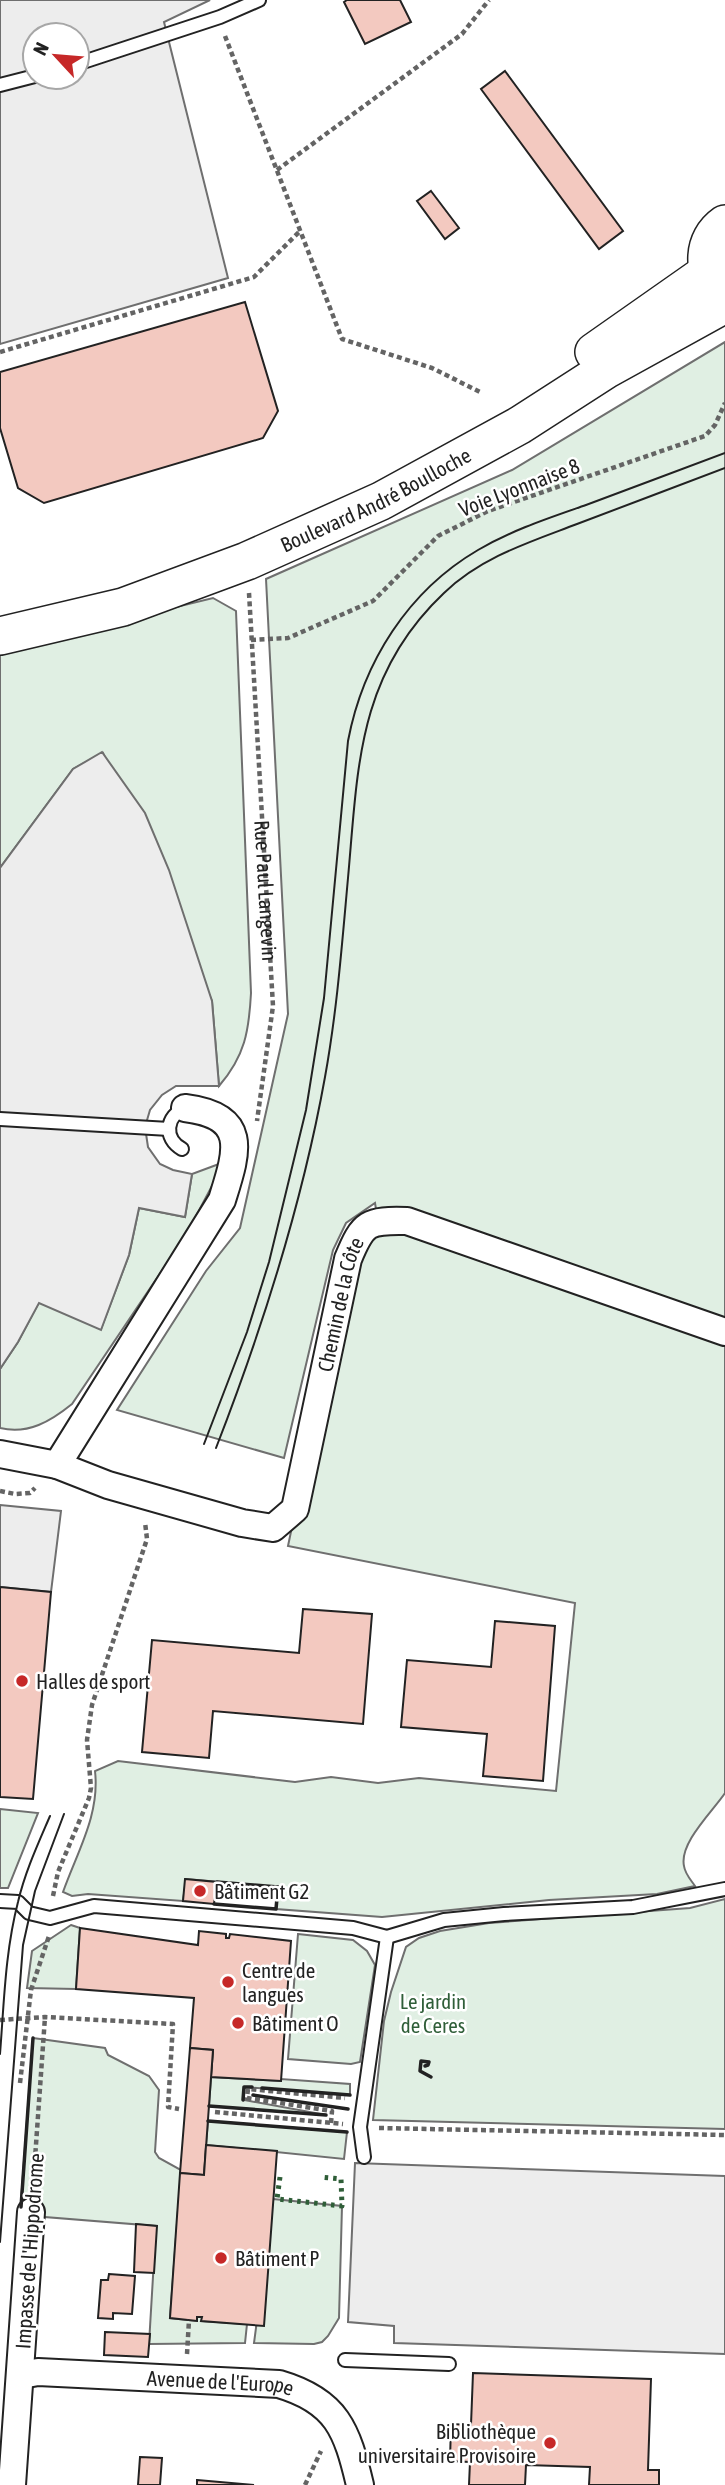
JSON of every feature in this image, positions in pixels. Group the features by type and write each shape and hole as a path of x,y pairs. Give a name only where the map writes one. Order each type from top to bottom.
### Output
{"main road":[{"name":"Boulevard André Boulloche","path":"0,620 116,590 209,559 290,517 395,470 541,389 717,284 707,253 714,235 725,225"},
{"name":"Boulevard André Boulloche","path":"0,636 123,607 247,561 381,501 520,425 607,369 725,303"}],"street":[{"path":"0,1454 57,1465 222,1200 233,1165 234,1136 227,1124 216,1115 185,1108"},
{"name":"Chemin de la Côte","path":"57,1465 121,1489 242,1523 273,1528 295,1509 348,1259 358,1234 378,1220 407,1221 725,1332"},
{"name":"Impasse de l'Hippodrome","path":"8,2474 21,2375 31,2212"},
{"name":"Avenue de l'Europe","path":"21,2375 38,2372 279,2384 300,2390 332,2414 345,2433 360,2485"}],"lane":[{"path":"91,59 220,17 259,0"},
{"path":"0,85 21,80"},
{"path":"182,1149 173,1143 169,1129 173,1115 185,1108"},
{"path":"0,1119 169,1129"},
{"path":"0,1901 18,1902 29,1913 50,1918 94,1906 353,1928 387,1937 444,1920 633,1907 725,1889"},
{"path":"364,2157 360,2127 387,1937"},
{"path":"345,2360 449,2364"}],"path":[{"path":"277,170 462,34 489,0"},
{"path":"220,17 299,232 342,339 432,369 482,393"},
{"path":"0,352 254,277 299,232"},
{"name":"Voie Lyonnaise 8","path":"251,640 288,638 373,601 438,536 488,511 705,436 715,425 725,403"},
{"name":"Rue Paul Langevin","path":"251,640 273,1006 257,1126"},
{"path":"20,2082 32,1990 49,1940 58,1872 89,1798 87,1740 92,1705 147,1539 144,1516"},
{"path":"0,2020 45,2017 173,2024 168,2107 180,2109"},
{"name":"Impasse de l'Hippodrome","path":"31,2212 45,2017"},
{"path":"215,2112 331,2123 332,2111 247,2098 248,2089 354,2099 352,2125 360,2127 725,2135"}],"green space":[{"path":"725,342 725,1793 687,1847 685,1869 695,1886 657,1894 549,1900 382,1917 276,1909 278,1887 186,1879 183,1901 88,1894 72,1896 63,1892 91,1818 96,1787 95,1771 118,1761 295,1782 331,1777 378,1783 419,1778 556,1791 575,1603 288,1546 348,1259 378,1221 375,1203 346,1223 333,1250 284,1458 117,1410 206,1271 240,1228 288,1014 266,579 512,470"},
{"path":"213,598 236,611 251,993 244,1042 235,1064 219,1086 212,1001 103,753 73,769 0,868 0,650"},
{"path":"219,1164 222,1167 186,1235 72,1404 56,1416 30,1428 0,1428 0,1369 39,1302 101,1329 129,1255 139,1208 185,1217 192,1174"},
{"path":"0,1809 38,1813 8,1888 0,1888"},
{"name":"Le jardin de Ceres","path":"725,1899 725,2129 373,2120 384,2021 391,1992 406,1947 419,1938 440,1931 489,1923 690,1908"},
{"path":"71,1925 80,1928 76,1989 27,1988 32,1951"},
{"path":"298,1934 353,1940 367,1951 375,1965 360,2062 351,2064 288,2059"},
{"path":"33,2038 105,2048 108,2055 149,2076 159,2090 155,2152 159,2158 181,2170 170,2318 197,2321 197,2317 202,2317 202,2321 247,2324 245,2343 149,2344 156,2226 20,2215"},
{"path":"211,2077 350,2084 350,2095 244,2087 244,2100 326,2115 209,2106"},
{"path":"208,2121 347,2132 344,2159 206,2145"},
{"path":"273,2199 342,2206 339,2318 322,2342 254,2343"}],"shaded area":[{"path":"0,0 210,0 164,22 228,278 0,344"},
{"path":"102,752 145,813 169,870 212,1001 219,1086 176,1086 162,1095 150,1110 145,1127 148,1147 160,1164 192,1174 185,1217 139,1208 129,1255 101,1330 39,1303 0,1369 0,868 73,769"},
{"path":"0,1505 61,1511 51,1592 0,1587"},
{"path":"355,2163 725,2176 725,2354 394,2343 394,2326 348,2322"}],"building":[{"path":"400,0 411,22 365,44 344,2"},
{"path":"505,71 623,231 599,249 481,89"},
{"path":"431,191 459,228 445,239 417,201"},
{"path":"245,302 278,411 263,438 44,503 18,488 0,428 0,372"},
{"name":"Halles de sport","path":"0,1587 51,1592 33,1799 0,1797"},
{"path":"303,1609 372,1614 363,1724 213,1711 209,1758 142,1752 152,1640 299,1653"},
{"path":"495,1621 555,1626 543,1781 483,1776 487,1734 401,1727 407,1660 491,1667"},
{"name":"Bâtiment G2","path":"185,1879 217,1882 214,1904 183,1901"},
{"name":"Bâtiment O","path":"80,1928 198,1945 199,1931 226,1934 226,1938 229,1938 230,1934 291,1941 281,2081 211,2077 213,2050 190,2048 194,1998 76,1989"},
{"path":"190,2048 213,2050 204,2175 180,2173"},
{"name":"Bâtiment P","path":"206,2145 277,2151 264,2326 201,2321 202,2317 197,2317 197,2321 170,2318 180,2173 204,2175"},
{"path":"136,2224 157,2226 154,2273 134,2272"},
{"path":"109,2274 135,2276 132,2314 113,2313 113,2319 98,2318 101,2280 108,2280"},
{"path":"105,2332 150,2334 148,2357 104,2355"},
{"name":"Bibliothèque universitaire Provisoire","path":"473,2373 651,2379 648,2470 659,2470 659,2485 589,2485 590,2467 526,2465 525,2485 469,2485 470,2462 450,2461 451,2424 471,2425"},
{"path":"140,2457 162,2458 160,2485 138,2485"},
{"path":"197,2480 254,2485 197,2485"}],"tram line":[{"path":"204,1444 247,1332 269,1262 306,1110 324,998 348,741 355,712 377,657 392,631 430,586 478,550 531,525 725,453"},
{"path":"216,1448 280,1265 316,1125 336,1002 360,761 378,690 394,657 415,624 444,593 458,580 490,560 542,537 725,468"},
{"path":"0,2242 23,1945 35,1891 64,1814"},
{"path":"0,2054 10,1940 24,1880 50,1816"}],"hedge":[{"path":"280,2177 277,2199 342,2206 341,2179 320,2177"}],"wall":[{"path":"214,1904 276,1909 278,1887 217,1882"},
{"path":"21,2207 33,2038"},
{"path":"425,2066 429,2062 421,2061 420,2071 431,2077"},
{"path":"243,2100 244,2087 252,2087"},
{"path":"262,2088 350,2095"},
{"path":"253,2095 348,2109"},
{"path":"209,2106 326,2115"},
{"path":"208,2121 347,2132"}],"place":[{"name":"Halles de sport","path":"22,1681"},
{"name":"Bâtiment G2","path":"200,1891"},
{"name":"Centre de langues","path":"228,1982"},
{"name":"Bâtiment O","path":"238,2023"},
{"name":"Bâtiment P","path":"221,2258"},
{"name":"Bibliothèque universitaire Provisoire","path":"550,2443"}]}
